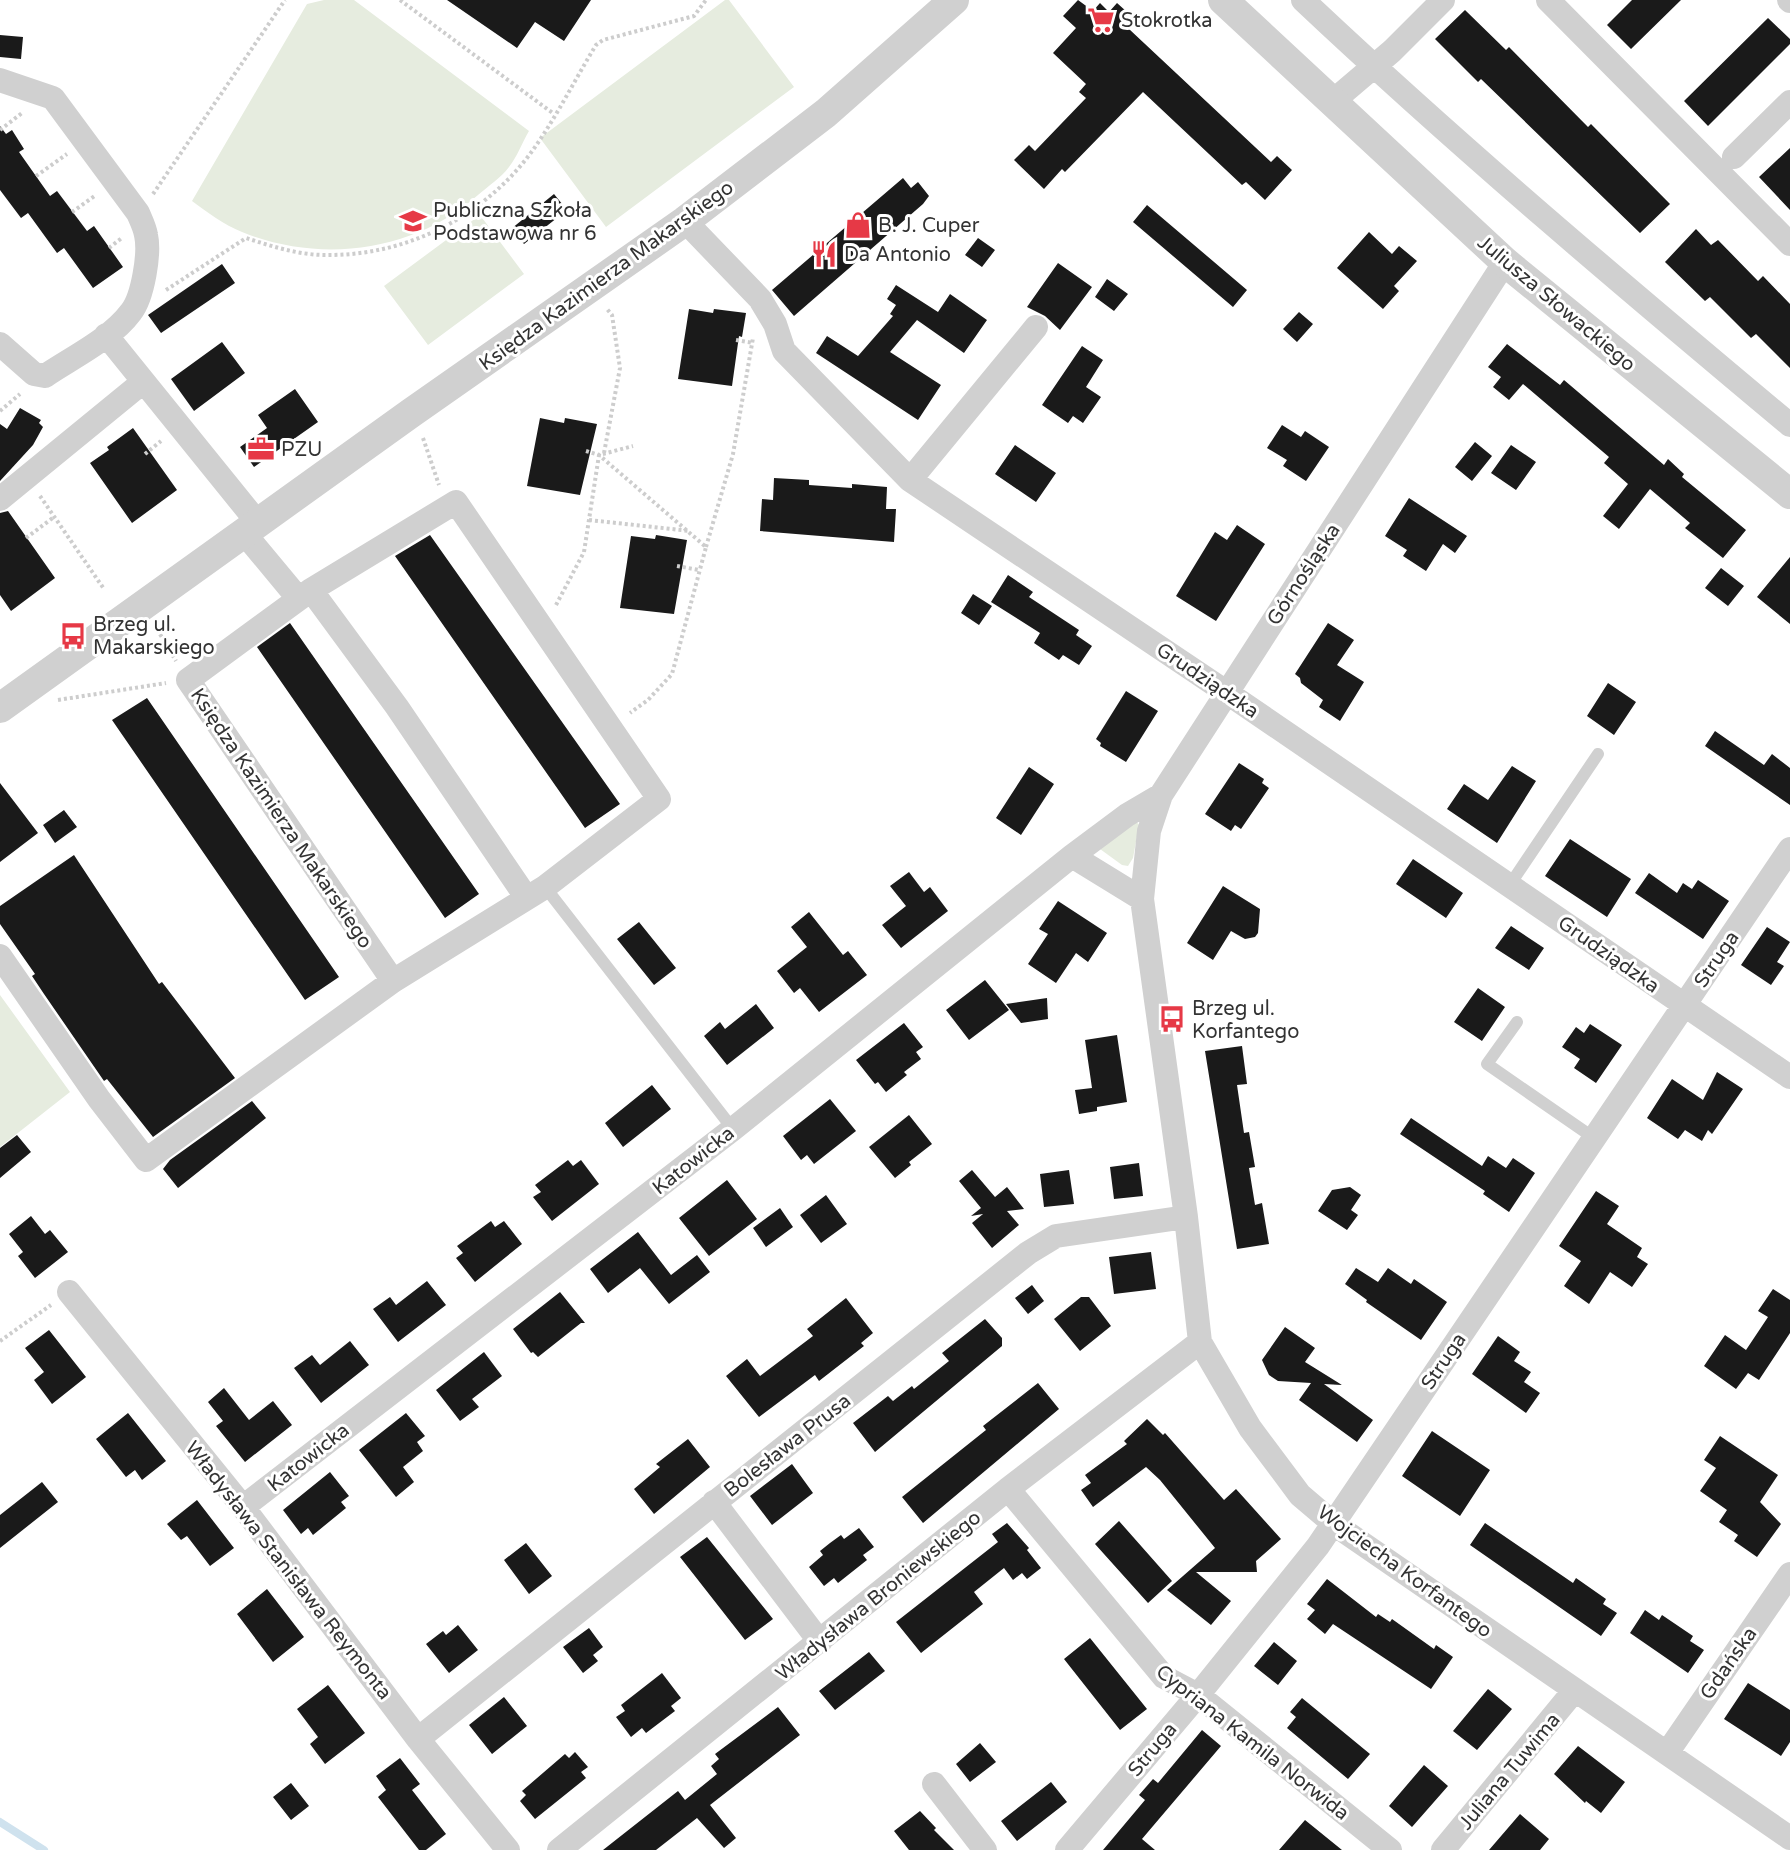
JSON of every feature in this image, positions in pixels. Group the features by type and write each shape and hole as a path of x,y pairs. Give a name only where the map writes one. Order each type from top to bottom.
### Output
{"street":[{"name":"Księdza Kazimierza Makarskiego","path":"0,708 686,221 826,113 954,0"},
{"name":"Juliusza Słowackiego","path":"1223,0 1505,262 1790,494"},
{"path":"1303,0 1372,65 1617,281 1790,425"},
{"path":"1332,102 1372,65 1392,51 1443,0"},
{"path":"1548,0 1790,244"},
{"path":"0,80 53,98 133,222 146,234 148,252 141,288 132,311 106,335 45,376 34,374 0,344"},
{"path":"1734,157 1790,102"},
{"name":"Grudziądzka","path":"686,221 760,299 775,324 784,351 910,480 1226,692 1790,1077"},
{"name":"Górnośląska","path":"1072,856 1127,814 1161,795 1505,262"},
{"path":"910,480 1036,327"},
{"path":"106,335 251,528 397,707 535,892"},
{"path":"0,499 143,382"},
{"path":"0,956 99,1099 146,1160 393,981 535,892 659,799 456,502 447,507"},
{"name":"Księdza Kazimierza Makarskiego","path":"393,981 188,680 304,594 447,507"},
{"name":"Wojciecha Korfantego","path":"1161,795 1149,831 1142,899 1186,1216 1200,1342 1250,1428 1300,1495 1334,1524 1790,1839"},
{"path":"1072,856 1142,899"},
{"name":"Katowicka","path":"243,1507 733,1129 1072,856"},
{"name":"Struga","path":"1067,1850 1198,1695 1334,1524 1594,1138 1788,857"},
{"name":"Bolesława Prusa","path":"418,1739 1019,1261 1056,1236 1186,1216"},
{"name":"Władysława Stanisława Reymonta","path":"69,1292 243,1507 418,1739 508,1850"},
{"name":"Władysława Broniewskiego","path":"559,1850 1008,1490 1200,1342"},
{"name":"Cypriana Kamila Norwida","path":"1008,1490 1164,1677 1198,1695 1390,1850"},
{"path":"714,1502 820,1642"},
{"name":"Gdańska","path":"1667,1753 1790,1574"},
{"name":"Juliana Tuwima","path":"1443,1850 1574,1691"},
{"path":"934,1784 985,1850"}],"lane":[{"path":"1509,886 1598,754"},
{"path":"535,892 733,1129"},
{"path":"1517,1022 1487,1064 1594,1138"}],"path":[{"path":"109,248 133,222 285,0"},
{"path":"400,0 554,114"},
{"path":"132,311 246,238 282,249 324,255 366,253 446,228 491,195 529,154 596,45 603,40 694,16 706,0"},
{"path":"0,130 24,112"},
{"path":"36,176 74,150"},
{"path":"72,212 102,190"},
{"path":"609,727 648,700 672,674 699,570 734,454 760,299"},
{"path":"534,616 557,604 580,562 620,368 612,315 607,309"},
{"path":"422,437 447,507"},
{"path":"145,453 163,440"},
{"path":"586,451 601,454 633,446"},
{"path":"601,454 691,531 706,547"},
{"path":"28,478 104,589"},
{"path":"26,538 54,517"},
{"path":"589,520 691,531"},
{"path":"677,566 699,570"},
{"path":"51,701 188,680 142,606"},
{"path":"0,1341 69,1292"}],"shaded area":[{"path":"324,0 354,0 529,131 512,163 494,182 453,214 425,229 396,240 366,247 303,248 272,242 242,232 216,218 192,201 307,4"},
{"path":"725,0 729,0 794,87 606,227 540,138"},
{"path":"480,215 524,274 428,345 384,286"},
{"path":"1136,821 1139,825 1133,858 1128,866 1122,865 1100,849"},
{"path":"0,995 70,1092 0,1147"}],"building":[{"path":"447,0 591,0 564,41 535,22 517,48"},
{"path":"1078,0 1093,11 1100,3 1109,12 1117,3 1137,21 1129,29 1271,162 1277,156 1292,170 1265,200 1246,182 1242,185 1143,92 1065,172 1062,169 1044,189 1014,160 1029,145 1035,151 1086,98 1079,92 1086,84 1053,53 1076,28 1063,16"},
{"path":"1632,0 1681,0 1631,49 1607,25"},
{"path":"1465,10 1506,50 1509,47 1588,127 1591,124 1670,204 1640,233 1481,79 1478,82 1435,39"},
{"path":"1768,18 1790,39 1790,44 1708,126 1684,101"},
{"path":"0,35 23,37 21,59 0,57"},
{"path":"0,126 6,134 12,130 24,149 19,152 50,196 57,191 87,231 94,226 123,267 93,288 64,248 57,253 28,213 21,218 0,190"},
{"path":"1790,148 1790,210 1759,177"},
{"path":"903,178 911,188 918,182 929,196 923,204 794,316 772,290"},
{"path":"554,194 567,210 524,244 511,229"},
{"path":"1147,205 1247,290 1233,307 1133,222"},
{"path":"1696,229 1711,245 1718,240 1758,281 1763,276 1790,304 1790,368 1756,334 1751,338 1710,297 1705,301 1665,262"},
{"path":"1369,232 1392,254 1399,246 1417,261 1394,286 1399,291 1383,309 1337,268"},
{"path":"978,238 995,250 982,267 965,255"},
{"path":"1058,263 1092,287 1060,330 1045,316 1027,307"},
{"path":"222,264 235,283 161,333 148,315"},
{"path":"1107,279 1128,294 1114,311 1095,297"},
{"path":"896,285 938,312 950,294 987,320 964,353 917,320 890,352 941,385 918,420 816,353 827,336 858,356 893,316 890,314 896,305 887,299"},
{"path":"689,309 713,313 714,309 746,313 742,337 739,336 732,386 678,379"},
{"path":"1299,312 1313,324 1297,342 1283,329"},
{"path":"222,342 245,373 194,411 171,379"},
{"path":"1507,344 1560,385 1564,380 1664,465 1668,459 1684,474 1682,477 1746,530 1723,558 1685,528 1690,523 1650,489 1619,529 1603,516 1628,484 1604,463 1609,457 1523,384 1509,400 1493,387 1501,377 1488,367"},
{"path":"1082,346 1103,360 1086,387 1101,397 1083,423 1073,416 1068,423 1042,405"},
{"path":"295,389 318,422 254,467 240,447 267,428 258,415"},
{"path":"20,408 41,420 39,423 43,427 33,445 0,481 0,424 7,429"},
{"path":"540,418 564,423 565,418 597,424 580,495 527,486"},
{"path":"1282,425 1301,437 1305,431 1329,447 1306,481 1283,466 1287,460 1267,448"},
{"path":"133,428 177,490 132,523 90,463 109,450 107,447"},
{"path":"1475,442 1492,456 1472,481 1455,467"},
{"path":"1015,445 1056,473 1036,502 995,474"},
{"path":"1511,445 1536,462 1516,490 1491,473"},
{"path":"774,478 809,480 809,485 852,488 852,484 887,487 886,509 896,509 894,542 760,531 762,499 773,500"},
{"path":"1409,498 1467,536 1455,553 1443,544 1426,571 1403,556 1407,550 1385,536"},
{"path":"8,511 55,578 11,611 0,595 0,513"},
{"path":"1237,525 1265,544 1216,621 1176,596 1215,532 1227,540"},
{"path":"430,535 620,804 585,828 395,556"},
{"path":"656,535 687,540 674,614 620,608 631,536 655,539"},
{"path":"1790,557 1790,624 1757,597"},
{"path":"1721,568 1744,586 1728,606 1705,588"},
{"path":"1008,575 1033,592 1029,597 1079,630 1076,635 1092,646 1079,665 1063,655 1059,660 1034,643 1040,633 991,602"},
{"path":"973,594 992,606 979,625 961,613"},
{"path":"290,623 479,894 445,918 257,647"},
{"path":"1328,623 1354,640 1337,665 1364,682 1340,721 1319,707 1323,700 1301,683 1300,678 1295,674"},
{"path":"1608,683 1636,702 1614,735 1587,716"},
{"path":"1126,691 1158,711 1126,762 1100,746 1101,743 1096,739"},
{"path":"147,698 339,977 305,1000 112,720"},
{"path":"1715,731 1764,765 1772,754 1790,768 1790,805 1705,746"},
{"path":"1239,763 1264,779 1262,783 1269,788 1241,829 1235,825 1231,831 1205,814"},
{"path":"1512,766 1536,781 1497,843 1447,809 1464,784 1488,800"},
{"path":"1029,767 1054,784 1021,835 996,818"},
{"path":"0,783 38,833 0,862"},
{"path":"64,810 77,827 55,843 43,825"},
{"path":"1570,839 1631,879 1607,917 1545,876"},
{"path":"74,855 159,984 162,982 235,1078 153,1137 107,1079 104,1081 32,976 35,974 0,924 0,906"},
{"path":"1413,859 1463,893 1446,918 1396,884"},
{"path":"909,872 924,892 930,887 948,911 901,948 882,925 906,906 890,886"},
{"path":"1649,873 1677,893 1683,883 1692,889 1698,880 1729,901 1703,939 1635,893"},
{"path":"1223,886 1260,909 1258,933 1255,937 1245,939 1231,931 1213,960 1187,943"},
{"path":"1058,901 1107,933 1088,962 1076,953 1056,983 1028,964 1048,934 1039,929"},
{"path":"809,912 843,955 848,951 867,975 819,1012 800,988 794,993 777,971 807,947 791,927"},
{"path":"639,922 676,968 654,985 617,939"},
{"path":"1511,926 1544,948 1529,970 1495,948"},
{"path":"1767,927 1790,942 1777,962 1784,966 1771,985 1741,965"},
{"path":"985,980 1009,1010 969,1040 946,1010"},
{"path":"1478,988 1505,1007 1482,1041 1454,1022"},
{"path":"1047,998 1048,1019 1021,1023 1006,1004"},
{"path":"756,1004 774,1028 727,1065 704,1036 720,1022 725,1029"},
{"path":"904,1023 923,1047 916,1052 921,1059 904,1072 907,1075 886,1092 878,1082 875,1084 856,1060"},
{"path":"1590,1024 1622,1045 1596,1083 1574,1068 1580,1059 1562,1047 1576,1027 1584,1033"},
{"path":"1117,1035 1127,1102 1097,1107 1097,1111 1079,1114 1075,1090 1092,1088 1085,1040"},
{"path":"1242,1046 1247,1084 1237,1085 1244,1133 1249,1132 1255,1167 1249,1168 1255,1205 1262,1203 1269,1244 1237,1249 1205,1051"},
{"path":"1717,1072 1743,1089 1712,1134 1708,1130 1702,1141 1685,1130 1678,1139 1647,1118 1672,1079 1703,1100"},
{"path":"652,1085 671,1109 623,1147 605,1123"},
{"path":"830,1099 856,1131 814,1164 807,1155 801,1160 783,1136"},
{"path":"252,1101 266,1118 178,1188 163,1169 170,1160"},
{"path":"909,1115 932,1144 909,1162 911,1165 895,1178 869,1147"},
{"path":"1411,1118 1482,1166 1488,1156 1506,1168 1513,1158 1535,1173 1509,1212 1483,1194 1485,1191 1400,1134"},
{"path":"17,1135 31,1152 0,1178 0,1148"},
{"path":"568,1160 573,1166 581,1160 599,1184 552,1221 533,1197 541,1192 535,1185"},
{"path":"1139,1163 1143,1196 1114,1199 1110,1167"},
{"path":"972,1170 995,1197 1007,1187 1024,1209 1007,1211 1019,1225 992,1248 972,1223 983,1214 971,1216 981,1208 959,1181"},
{"path":"1069,1170 1074,1204 1044,1207 1040,1174"},
{"path":"727,1180 757,1219 709,1256 679,1218"},
{"path":"1350,1187 1361,1195 1351,1210 1358,1215 1347,1230 1318,1211 1332,1190"},
{"path":"1596,1191 1619,1206 1607,1224 1642,1248 1637,1257 1648,1264 1632,1287 1610,1272 1589,1304 1564,1286 1581,1261 1559,1246"},
{"path":"826,1195 847,1224 821,1243 800,1215"},
{"path":"780,1208 793,1227 766,1247 753,1228"},
{"path":"31,1216 45,1234 50,1230 68,1252 35,1278 18,1256 23,1252 9,1234"},
{"path":"491,1221 495,1227 504,1221 522,1244 475,1282 456,1258 463,1253 457,1246"},
{"path":"638,1232 671,1275 697,1255 710,1272 669,1304 640,1268 608,1293 590,1269"},
{"path":"1151,1252 1156,1289 1114,1294 1109,1257"},
{"path":"1356,1268 1378,1282 1388,1268 1411,1284 1414,1279 1447,1302 1421,1340 1366,1302 1367,1300 1345,1284"},
{"path":"427,1281 446,1305 398,1342 373,1309 390,1297 396,1305"},
{"path":"1032,1285 1044,1301 1028,1314 1015,1298"},
{"path":"1773,1289 1790,1300 1790,1333 1759,1380 1748,1373 1736,1389 1704,1366 1725,1335 1746,1350 1768,1317 1758,1311"},
{"path":"560,1292 585,1323 581,1323 538,1357 533,1352 531,1353 513,1329"},
{"path":"1081,1297 1089,1297 1111,1326 1080,1351 1054,1319"},
{"path":"846,1298 873,1333 861,1343 864,1346 819,1381 815,1375 759,1417 726,1376 747,1359 760,1376 813,1336 807,1329"},
{"path":"985,1319 1002,1338 1002,1346 875,1452 853,1423 888,1396 893,1401 912,1386 914,1389 949,1361 942,1353"},
{"path":"1285,1327 1315,1348 1305,1362 1342,1385 1324,1384 1373,1420 1357,1442 1299,1400 1311,1383 1278,1381 1269,1375 1262,1360"},
{"path":"49,1330 86,1377 52,1404 34,1380 44,1372 25,1348"},
{"path":"1498,1336 1520,1352 1514,1361 1531,1372 1524,1382 1540,1393 1526,1413 1472,1374"},
{"path":"350,1341 369,1365 321,1403 294,1368 312,1355 320,1365"},
{"path":"484,1352 502,1376 472,1399 479,1407 460,1421 436,1390"},
{"path":"1038,1383 1059,1409 923,1523 902,1497 986,1430 983,1426"},
{"path":"224,1388 249,1420 273,1401 292,1425 245,1462 216,1426 223,1421 208,1402"},
{"path":"128,1413 166,1461 142,1480 135,1470 126,1477 96,1439"},
{"path":"406,1413 425,1436 417,1442 423,1451 403,1467 414,1482 396,1497 359,1450"},
{"path":"1147,1419 1163,1435 1165,1433 1224,1500 1236,1489 1281,1539 1256,1561 1257,1572 1196,1572 1231,1601 1211,1625 1167,1590 1215,1548 1160,1480 1146,1467 1093,1507 1081,1490 1091,1483 1085,1475 1127,1444 1124,1441"},
{"path":"1432,1431 1490,1470 1460,1516 1402,1476"},
{"path":"1720,1436 1778,1475 1760,1502 1781,1524 1757,1557 1734,1541 1738,1535 1719,1522 1727,1510 1700,1491 1716,1468 1704,1460"},
{"path":"688,1439 710,1467 654,1514 634,1489 660,1467 656,1464"},
{"path":"792,1464 813,1493 772,1525 750,1496"},
{"path":"330,1472 349,1496 341,1502 346,1508 313,1535 308,1528 301,1534 283,1510"},
{"path":"42,1482 58,1502 0,1548 0,1515"},
{"path":"197,1500 234,1548 210,1566 187,1536 181,1540 167,1524"},
{"path":"1119,1521 1172,1581 1148,1603 1095,1544"},
{"path":"1007,1523 1029,1548 1027,1550 1041,1568 1027,1579 1022,1573 1013,1580 1004,1568 974,1592 983,1604 921,1653 896,1622 998,1542 992,1534"},
{"path":"1485,1523 1573,1583 1576,1578 1606,1599 1603,1604 1617,1613 1601,1636 1470,1545"},
{"path":"859,1528 874,1547 863,1555 867,1560 838,1583 834,1578 824,1586 809,1567 823,1555 820,1551 830,1543 841,1535 844,1539"},
{"path":"707,1537 773,1619 745,1640 680,1557"},
{"path":"526,1543 552,1576 529,1594 504,1560"},
{"path":"1327,1579 1376,1617 1378,1614 1390,1622 1392,1619 1434,1649 1436,1645 1453,1657 1431,1689 1333,1624 1325,1634 1307,1619 1315,1610 1307,1604"},
{"path":"267,1589 304,1637 273,1662 237,1614"},
{"path":"1645,1610 1659,1620 1662,1615 1693,1636 1690,1641 1704,1650 1688,1673 1630,1633"},
{"path":"458,1625 478,1650 449,1673 426,1644 443,1631 446,1635"},
{"path":"589,1628 603,1647 593,1655 598,1661 583,1673 563,1647"},
{"path":"1090,1638 1147,1709 1120,1730 1064,1659"},
{"path":"1274,1642 1297,1661 1278,1685 1254,1666"},
{"path":"869,1652 885,1671 835,1710 819,1691"},
{"path":"662,1673 681,1698 671,1706 675,1711 646,1733 642,1728 631,1737 616,1717 625,1711 621,1705"},
{"path":"1748,1683 1790,1710 1790,1742 1781,1756 1724,1719"},
{"path":"328,1685 365,1733 325,1764 310,1744 318,1737 297,1709"},
{"path":"1488,1689 1512,1709 1477,1750 1453,1731"},
{"path":"504,1697 527,1726 492,1754 469,1725"},
{"path":"1302,1698 1370,1754 1348,1779 1287,1728 1296,1717 1290,1712"},
{"path":"778,1707 800,1735 710,1805 736,1838 724,1848 697,1818 656,1850 603,1850 678,1791 685,1800 717,1774 711,1766 719,1759 715,1754"},
{"path":"1202,1730 1221,1746 1142,1839 1155,1850 1103,1850 1145,1800 1139,1795 1153,1779 1158,1783"},
{"path":"980,1743 996,1762 970,1782 956,1764"},
{"path":"1578,1746 1625,1782 1601,1813 1586,1801 1585,1803 1554,1774"},
{"path":"575,1752 588,1767 581,1772 586,1778 535,1819 520,1801 526,1795 522,1791 565,1754 569,1758"},
{"path":"400,1758 420,1784 412,1790 446,1834 426,1850 419,1850 378,1797 386,1790 376,1776"},
{"path":"1424,1765 1448,1786 1412,1827 1389,1806"},
{"path":"1051,1782 1067,1802 1017,1841 1001,1821"},
{"path":"291,1783 309,1806 291,1820 273,1797"},
{"path":"920,1811 936,1828 934,1830 954,1850 909,1850 894,1831"},
{"path":"1520,1814 1549,1839 1540,1850 1489,1850"},
{"path":"1305,1820 1342,1850 1279,1850"}],"waterway":[{"path":"0,1822 44,1850"}],"place":[{"name":"Stokrotka","path":"1101,20"},
{"name":"Publiczna Szkoła Podstawowa nr 6","path":"413,221"},
{"name":"B. J. Cuper","path":"858,225"},
{"name":"Da Antonio","path":"824,254"},
{"name":"PZU","path":"261,449"},
{"name":"Brzeg ul. Makarskiego","path":"73,636"},
{"name":"Brzeg ul. Korfantego","path":"1172,1019"}]}
